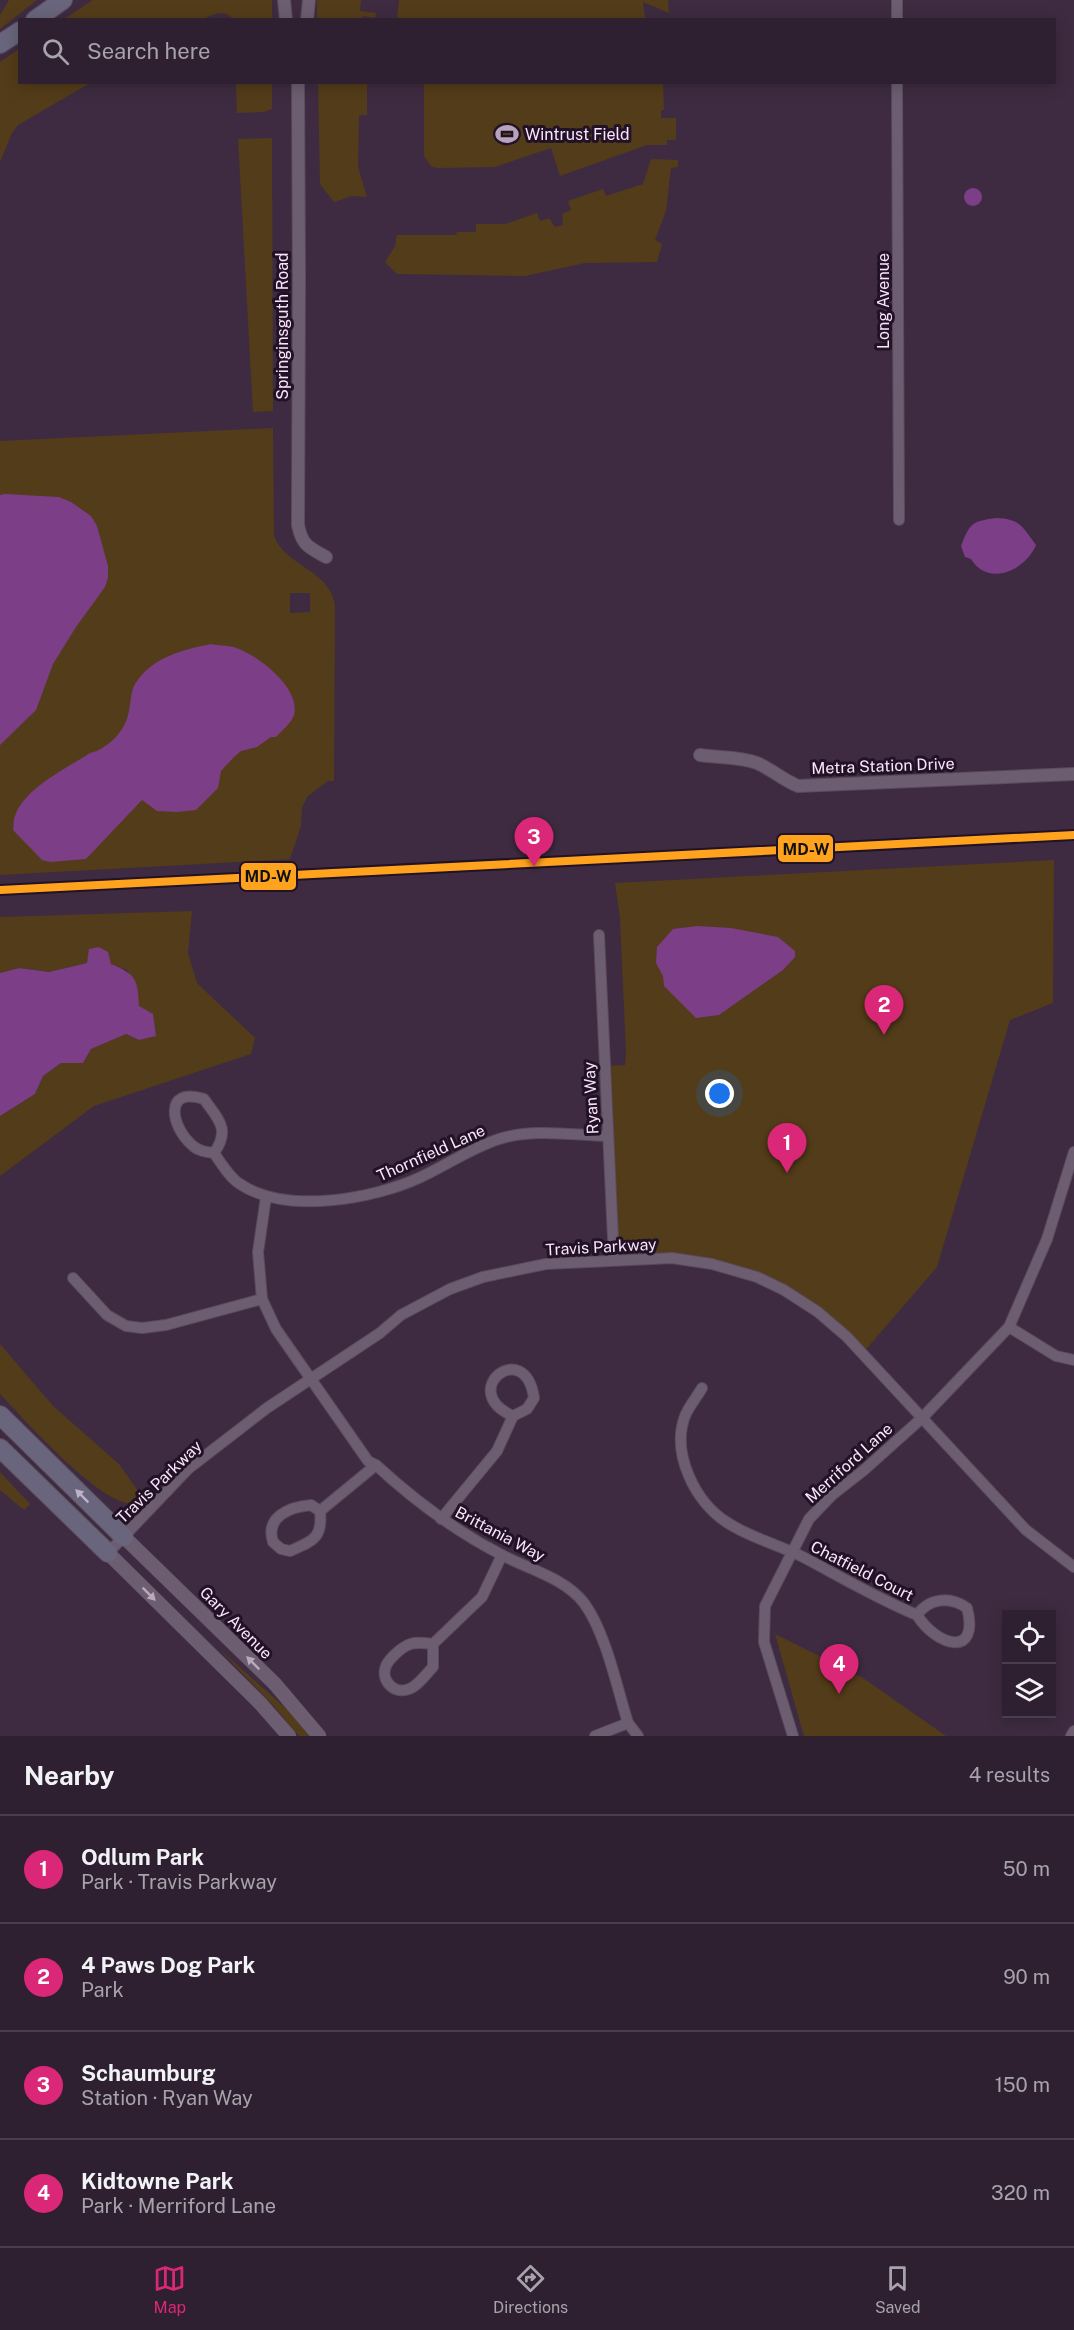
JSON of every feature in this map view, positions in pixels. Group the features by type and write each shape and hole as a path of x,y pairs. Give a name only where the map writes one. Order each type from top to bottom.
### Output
{"highway":[{"path":"39,18 63,0"},
{"path":"0,44 18,32"},
{"path":"0,1415 124,1537"},
{"path":"0,1448 108,1553"}],"main road":[{"name":"Gary Avenue","path":"124,1537 274,1684 319,1736"},
{"path":"108,1553 260,1704 289,1736"}],"street":[{"path":"284,0 286,18"},
{"path":"307,18 309,0"},
{"path":"897,0 897,18"},
{"name":"Springinsguth Road","path":"298,84 298,525 301,540 326,557"},
{"name":"Long Avenue","path":"897,84 899,520"},
{"name":"Metra Station Drive","path":"700,755 755,762 785,781 798,786 1074,774"},
{"name":"Ryan Way","path":"599,935 614,1260"},
{"path":"73,1278 106,1315 126,1326 142,1328 166,1325 262,1299 258,1252 267,1197 239,1184 214,1153 201,1151 191,1145 174,1119 173,1110 177,1102 187,1096 204,1099 221,1124 222,1142 214,1153"},
{"name":"Thornfield Lane","path":"267,1197 335,1201 366,1197 394,1189 487,1144 514,1135 531,1133 607,1136"},
{"path":"1074,1152 1047,1239 1009,1327 1056,1356 1074,1360"},
{"name":"Travis Parkway","path":"108,1553 188,1469 267,1408 380,1333 401,1315 450,1289 483,1277 546,1263 672,1258 712,1264 757,1277 784,1290 818,1312 847,1337 1026,1530 1074,1567"},
{"name":"Brittania Way","path":"262,1299 276,1329 368,1461 376,1465 441,1519 502,1555 554,1579 583,1602 599,1630 628,1723 638,1736"},
{"name":"Merriford Lane","path":"793,1736 764,1642 763,1626 765,1606 809,1519 832,1495 864,1470 922,1418 1009,1327"},
{"path":"441,1519 497,1451 513,1416 527,1409 534,1398 533,1388 522,1372 511,1369 501,1371 494,1377 490,1387 492,1396 501,1411 513,1416"},
{"name":"Chatfield Court","path":"702,1389 686,1414 681,1432 683,1458 691,1481 702,1499 727,1523 792,1552 893,1605 917,1615 925,1628 945,1642 953,1643 964,1639 969,1632 970,1618 967,1608 957,1600 934,1601 924,1605 917,1615"},
{"path":"320,1511 376,1465"},
{"path":"311,1505 320,1511 319,1534 313,1540 290,1551 281,1549 273,1542 271,1526 274,1519 299,1506 311,1505"},
{"path":"433,1644 418,1643 406,1646 386,1664 387,1682 392,1688 404,1691 412,1689 433,1668 433,1644 482,1597 502,1555"},
{"path":"595,1736 628,1723"},
{"path":"1071,1736 1074,1731"}],"shaded area":[{"path":"9,0 37,0 0,29 0,15"},
{"path":"93,0 272,0 272,18 232,18 222,13 206,18 66,18"},
{"path":"317,0 361,0 360,11 376,13 375,18 362,16 363,18 317,18"},
{"path":"399,0 668,0 669,13 643,2 645,18 397,17"},
{"path":"18,50 18,84 88,84 18,125 12,133 0,162 0,62"},
{"path":"236,84 272,84 272,109 264,112 237,113"},
{"path":"318,84 367,84 367,115 359,115 358,167 367,197 352,196 334,202 320,184"},
{"name":"Wintrust Field","path":"424,84 663,84 664,110 661,110 661,118 676,118 676,140 667,140 667,145 647,145 560,176 551,148 495,167 437,168 431,166 424,156"},
{"path":"272,138 273,411 253,412 238,139"},
{"path":"651,159 678,160 678,167 671,168 666,211 655,240 662,244 657,262 585,263 525,276 397,274 385,262 395,246 397,235 456,235 457,232 476,232 476,224 505,224 537,213 540,221 549,218 555,227 563,225 562,214 571,210 568,201 603,189 606,196 643,184"},
{"path":"973,188 979,191 982,197 979,203 973,206 967,203 964,197 967,191"},
{"path":"273,428 274,536 287,555 325,584 335,605 334,781 328,781 308,796 302,807 301,826 290,859 0,875 0,441","holes":["290,593 310,593 310,612 290,613"]},
{"path":"0,495 59,497 71,502 91,516 97,526 108,566 108,578 105,587 53,664 36,710 0,745"},
{"path":"997,518 1016,522 1036,545 1024,562 1006,572 996,574 978,568 971,559 965,557 961,546 973,524"},
{"path":"211,644 233,647 248,653 277,675 295,705 294,715 289,724 276,737 271,737 257,747 241,751 234,757 221,771 218,788 196,810 157,811 142,800 86,859 50,862 42,860 13,830 14,818 20,806 37,787 48,779 114,739 126,721 135,684 150,667 168,656"},
{"path":"1054,860 1053,1003 1010,1020 937,1267 862,1354 784,1290 712,1264 614,1260 604,1066 625,1065 626,1052 620,919 615,883"},
{"path":"192,911 188,953 197,983 255,1038 251,1054 94,1106 0,1176 0,1116 35,1094 43,1076 61,1063 83,1063 91,1049 126,1034 139,1040 156,1035 139,1006 127,970 111,964 90,949 87,963 49,972 19,968 0,973 0,917"},
{"path":"697,926 731,928 778,937 795,951 795,957 783,970 719,1015 696,1018 664,986 663,976 656,963 657,947 673,929"},
{"path":"99,947 108,952 111,964 126,971 134,979 138,990 139,1006 153,1014 156,1036 139,1040 126,1034 91,1049 83,1063 61,1063 43,1076 35,1094 0,1116 0,973 19,968 49,972 87,963 89,949"},
{"path":"0,1344 53,1406 119,1464 140,1494 132,1504 117,1500 82,1475 44,1440 0,1394"},
{"path":"0,1472 30,1504 24,1510 0,1490"},
{"path":"775,1634 863,1678 946,1736 804,1736"},
{"path":"219,1649 289,1711 309,1736 299,1736 273,1705"}],"transit line":[{"name":"MD-W","path":"0,890 1074,835"}],"place":[{"name":"Wintrust Field","path":"507,134"},
{"name":"Schaumburg","path":"534,867"},
{"name":"4 Paws Dog Park","path":"884,1035"},
{"name":"Odlum Park","path":"787,1173"},
{"name":"Kidtowne Park","path":"839,1694"}]}
